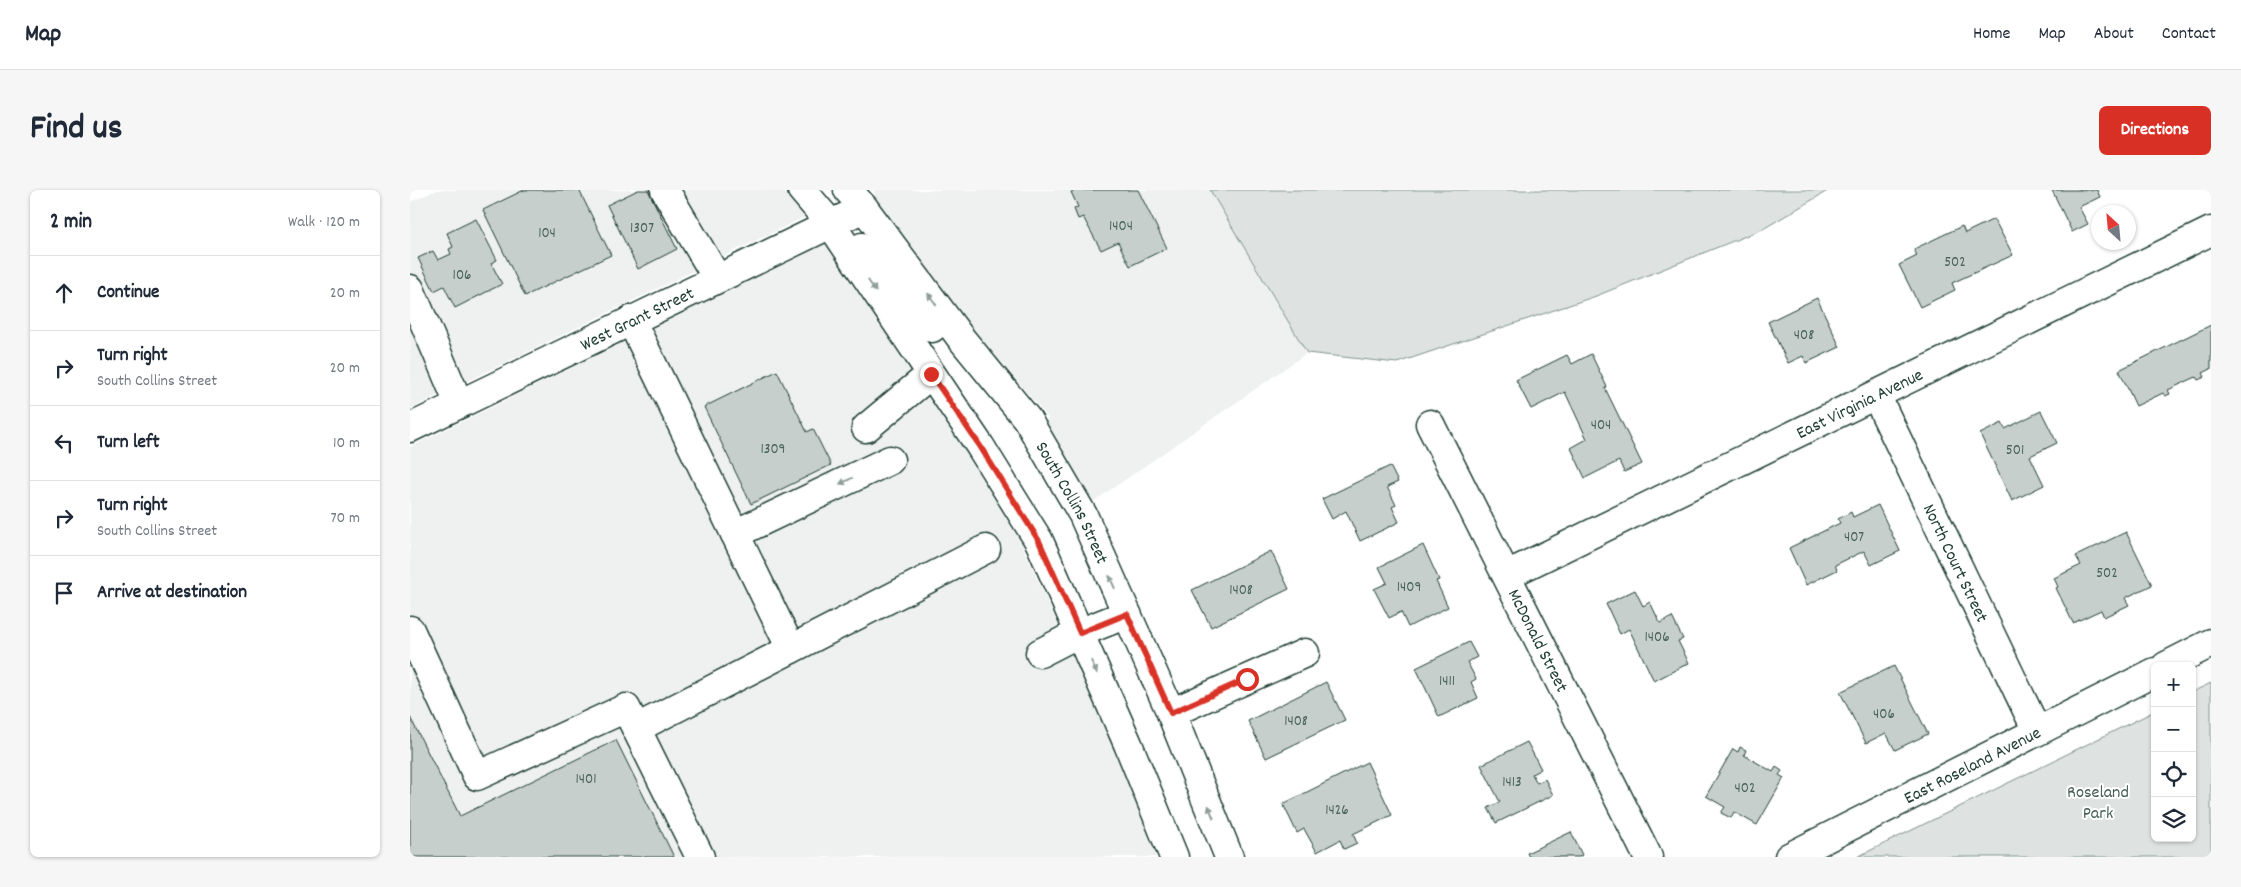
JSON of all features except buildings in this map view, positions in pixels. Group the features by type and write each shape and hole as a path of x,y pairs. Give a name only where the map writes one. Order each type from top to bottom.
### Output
{"street":[{"path":"665,190 717,278"},
{"path":"802,190 830,223 980,446 1039,541 1128,744 1174,857"},
{"name":"West Grant Street","path":"410,428 830,223 856,199"},
{"name":"South Collins Street","path":"856,199 960,337 1026,419 1083,515 1171,713 1229,857"},
{"path":"830,223 860,245 887,274 938,336 1026,419"},
{"name":"East Virginia Avenue","path":"1507,575 2211,231"},
{"path":"410,289 459,404"},
{"path":"632,320 791,649"},
{"path":"866,428 931,374"},
{"name":"North Court Street","path":"1876,394 2037,731"},
{"name":"McDonald Street","path":"1430,424 1648,857"},
{"path":"736,534 890,460"},
{"path":"637,728 986,549"},
{"path":"1040,653 1080,633 1127,614"},
{"path":"410,630 477,776 626,708 700,857"},
{"path":"2174,662 2211,643"},
{"path":"1171,713 1305,653"},
{"name":"East Roseland Avenue","path":"1788,857 2151,674"}],"shaded area":[{"path":"437,190 782,190 804,217 410,409 410,202"},
{"path":"873,190 1210,190 1307,353 1093,502 1046,422 1048,418 972,327 877,200"},
{"path":"826,244 967,455 1026,549 1024,550 1114,749 1157,857 410,857 410,447"}],"green space":[{"path":"1210,190 1829,190 1763,229 1596,296 1397,363 1307,353"},
{"name":"Roseland Park","path":"2211,683 2211,857 1857,857 2151,713 2151,842 2196,842 2196,690"}],"route":[{"path":"931,374 980,446 1039,541 1080,633 1127,614 1171,713 1247,679"}]}
